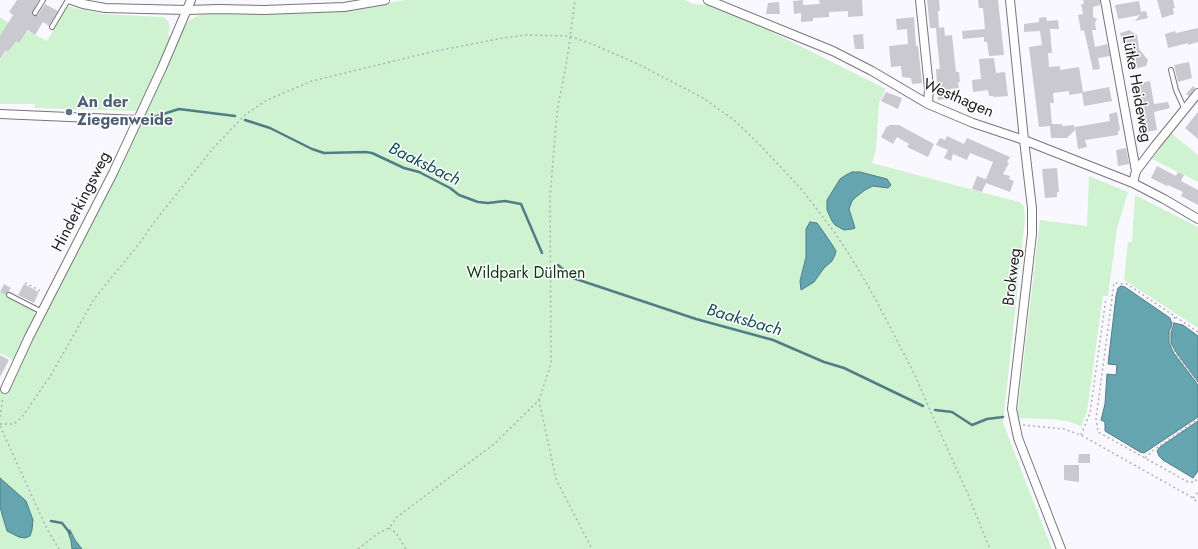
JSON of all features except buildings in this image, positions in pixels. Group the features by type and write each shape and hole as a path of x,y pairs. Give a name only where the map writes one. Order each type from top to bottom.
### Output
{"street":[{"path":"71,0 83,4 106,8 187,10 220,8 264,10 344,7 384,0"},
{"name":"Hinderkingsweg","path":"5,389 113,173 191,0"},
{"name":"Westhagen","path":"708,0 833,51 928,104 973,123 1024,140 1133,183 1198,219"},
{"path":"920,0 929,88 928,104"},
{"name":"Brokweg","path":"1010,0 1032,208 1032,234 1012,409 1018,438 1061,549"},
{"name":"Lütke Heideweg","path":"1105,0 1136,171 1133,183"},
{"path":"1136,171 1198,93"},
{"path":"0,114 138,120"}],"lane":[{"path":"35,13 43,0"},
{"path":"52,27 68,0"},
{"path":"1171,70 1176,90 1185,110"},
{"path":"9,295 43,312"}],"path":[{"path":"358,549 377,534 389,528 397,517 494,444 539,400 551,364 550,198 557,112 567,60 575,0"},
{"path":"59,549 47,528 0,425 14,424 22,417 50,375 94,299 215,146 246,114 267,100 312,81 431,52 526,35 569,36 592,44 636,63 703,98 734,120 760,145 803,191 835,233 857,267 912,368 967,492 990,549"},
{"path":"24,283 44,293"},
{"path":"1198,332 1127,284 1114,283 1096,419 1098,432 1188,482 1194,482 1198,477"},
{"path":"1081,435 1090,413 1106,298"},
{"path":"1175,317 1170,332 1170,342 1174,351 1198,383"},
{"path":"0,417 5,389"},
{"path":"539,400 556,480 592,549"},
{"path":"1145,458 1155,449 1198,419"},
{"path":"1014,424 1064,429 1081,435 1193,498 1198,503"},
{"path":"1193,498 1198,492"},
{"path":"389,528 396,533 406,549"}],"green space":[{"name":"Wildpark Dülmen","path":"406,0 685,0 693,4 707,5 770,31 886,89 879,103 876,150 872,163 1019,202 1024,206 1025,219 1003,423 1052,549 0,549 0,388 5,389 13,375 185,25 190,20 201,14 353,8"},
{"path":"67,6 103,14 163,17 168,21 170,28 168,34 171,38 139,111 34,108 35,104 0,104 0,60 6,50 9,52 11,47 0,38 0,17 9,23 3,32 19,43 28,31 47,41"},
{"path":"1171,133 1198,155 1198,182 1152,159"},
{"path":"1089,176 1128,192 1117,229 1108,296 1103,296 1087,412 1081,426 1067,421 1051,419 1017,418 1040,220 1087,226"},
{"path":"1135,195 1198,227 1198,328 1124,280 1128,242 1132,242"},
{"path":"0,292 33,309 35,317 13,360 0,353"}],"water":[{"path":"852,172 860,172 887,179 891,185 888,188 873,186 856,197 852,201 849,209 855,228 844,230 835,225 832,221 827,210 827,200 840,179"},
{"path":"810,222 817,223 836,251 832,261 824,268 814,282 801,290 800,281 806,257 806,229"},
{"path":"1121,286 1125,287 1170,318 1172,324 1169,332 1169,342 1173,352 1198,385 1198,417 1144,453 1105,431 1105,422 1101,420 1105,404 1107,374 1116,375 1117,365 1108,364 1116,296 1118,288"},
{"path":"1174,323 1183,325 1198,336 1198,382 1171,343 1171,333"},
{"path":"1198,421 1198,471 1193,478 1163,460 1157,451 1160,447"},
{"path":"0,478 26,501 33,520 30,536 25,538 19,537 7,531 0,507"},
{"path":"70,530 82,549 72,549 68,532"}],"waterway":[{"name":"Baaksbach","path":"151,117 179,109 235,116"},
{"name":"Baaksbach","path":"245,120 270,128 312,149 324,153 372,153 404,168 419,172 450,188 459,195 478,202 488,203 505,201 521,204 542,253"},
{"name":"Baaksbach","path":"558,265 573,278 696,319 773,340 824,362 844,368 923,406"},
{"name":"Baaksbach","path":"935,410 952,412 972,425 987,419 1003,417"},
{"path":"51,521 62,523 70,533"}],"place":[{"name":"An der Ziegenweide","path":"69,112"}]}
